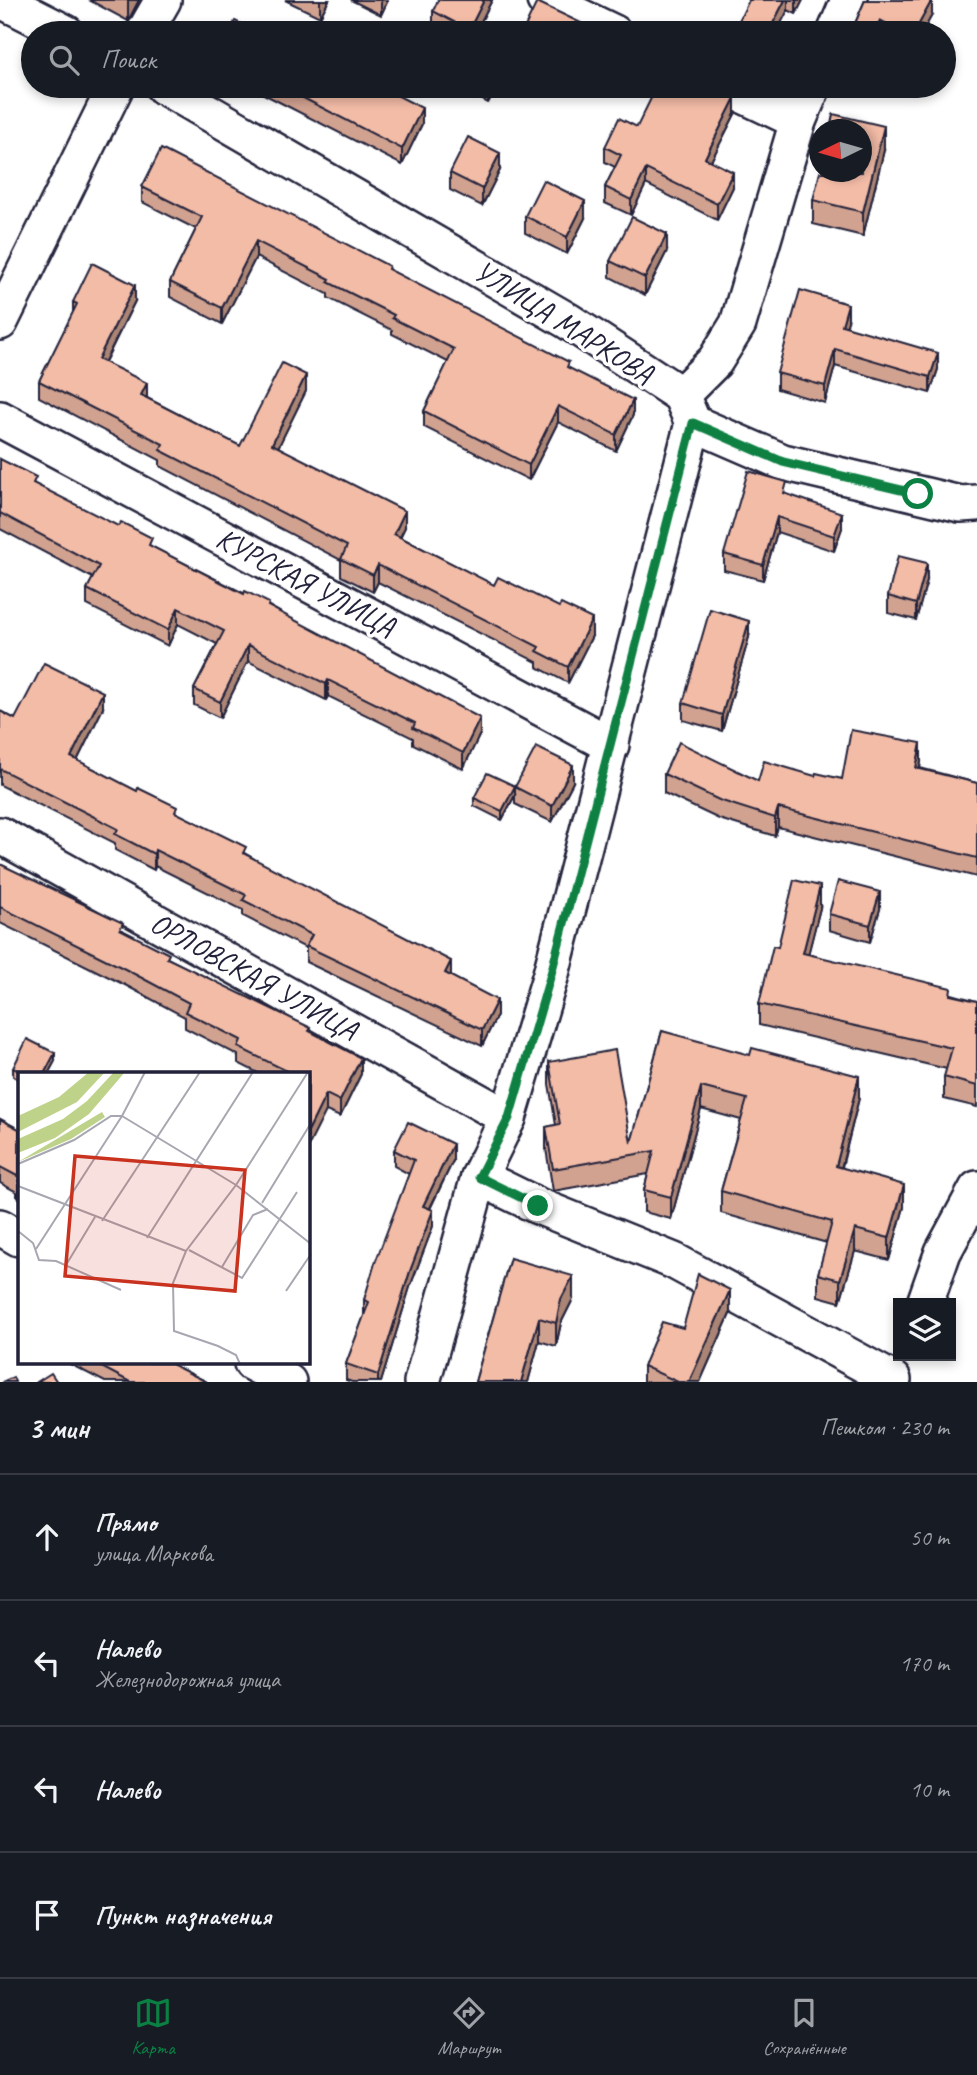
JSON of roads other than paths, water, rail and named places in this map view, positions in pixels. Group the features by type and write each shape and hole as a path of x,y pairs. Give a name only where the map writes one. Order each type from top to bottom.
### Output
{"street":[{"path":"1,0 42,21"},
{"path":"151,21 163,0"},
{"path":"545,0 589,21"},
{"path":"840,21 849,0"},
{"path":"0,323 110,98"},
{"name":"УЛИЦА МАРКОВА","path":"184,98 568,321 687,409 783,462 960,504 977,503"},
{"path":"749,98 798,121"},
{"path":"422,1382 479,1177 509,1118 551,974 611,745 687,409 738,324 798,121 808,98"},
{"name":"КУРСКАЯ УЛИЦА","path":"0,419 611,745"},
{"name":"ОРЛОВСКАЯ УЛИЦА","path":"0,835 509,1118"},
{"path":"479,1177 538,1206 674,1261 896,1373"},
{"path":"927,1298 943,1252 977,1189"},
{"path":"0,1227 18,1237"},
{"path":"254,1364 288,1382"}]}
